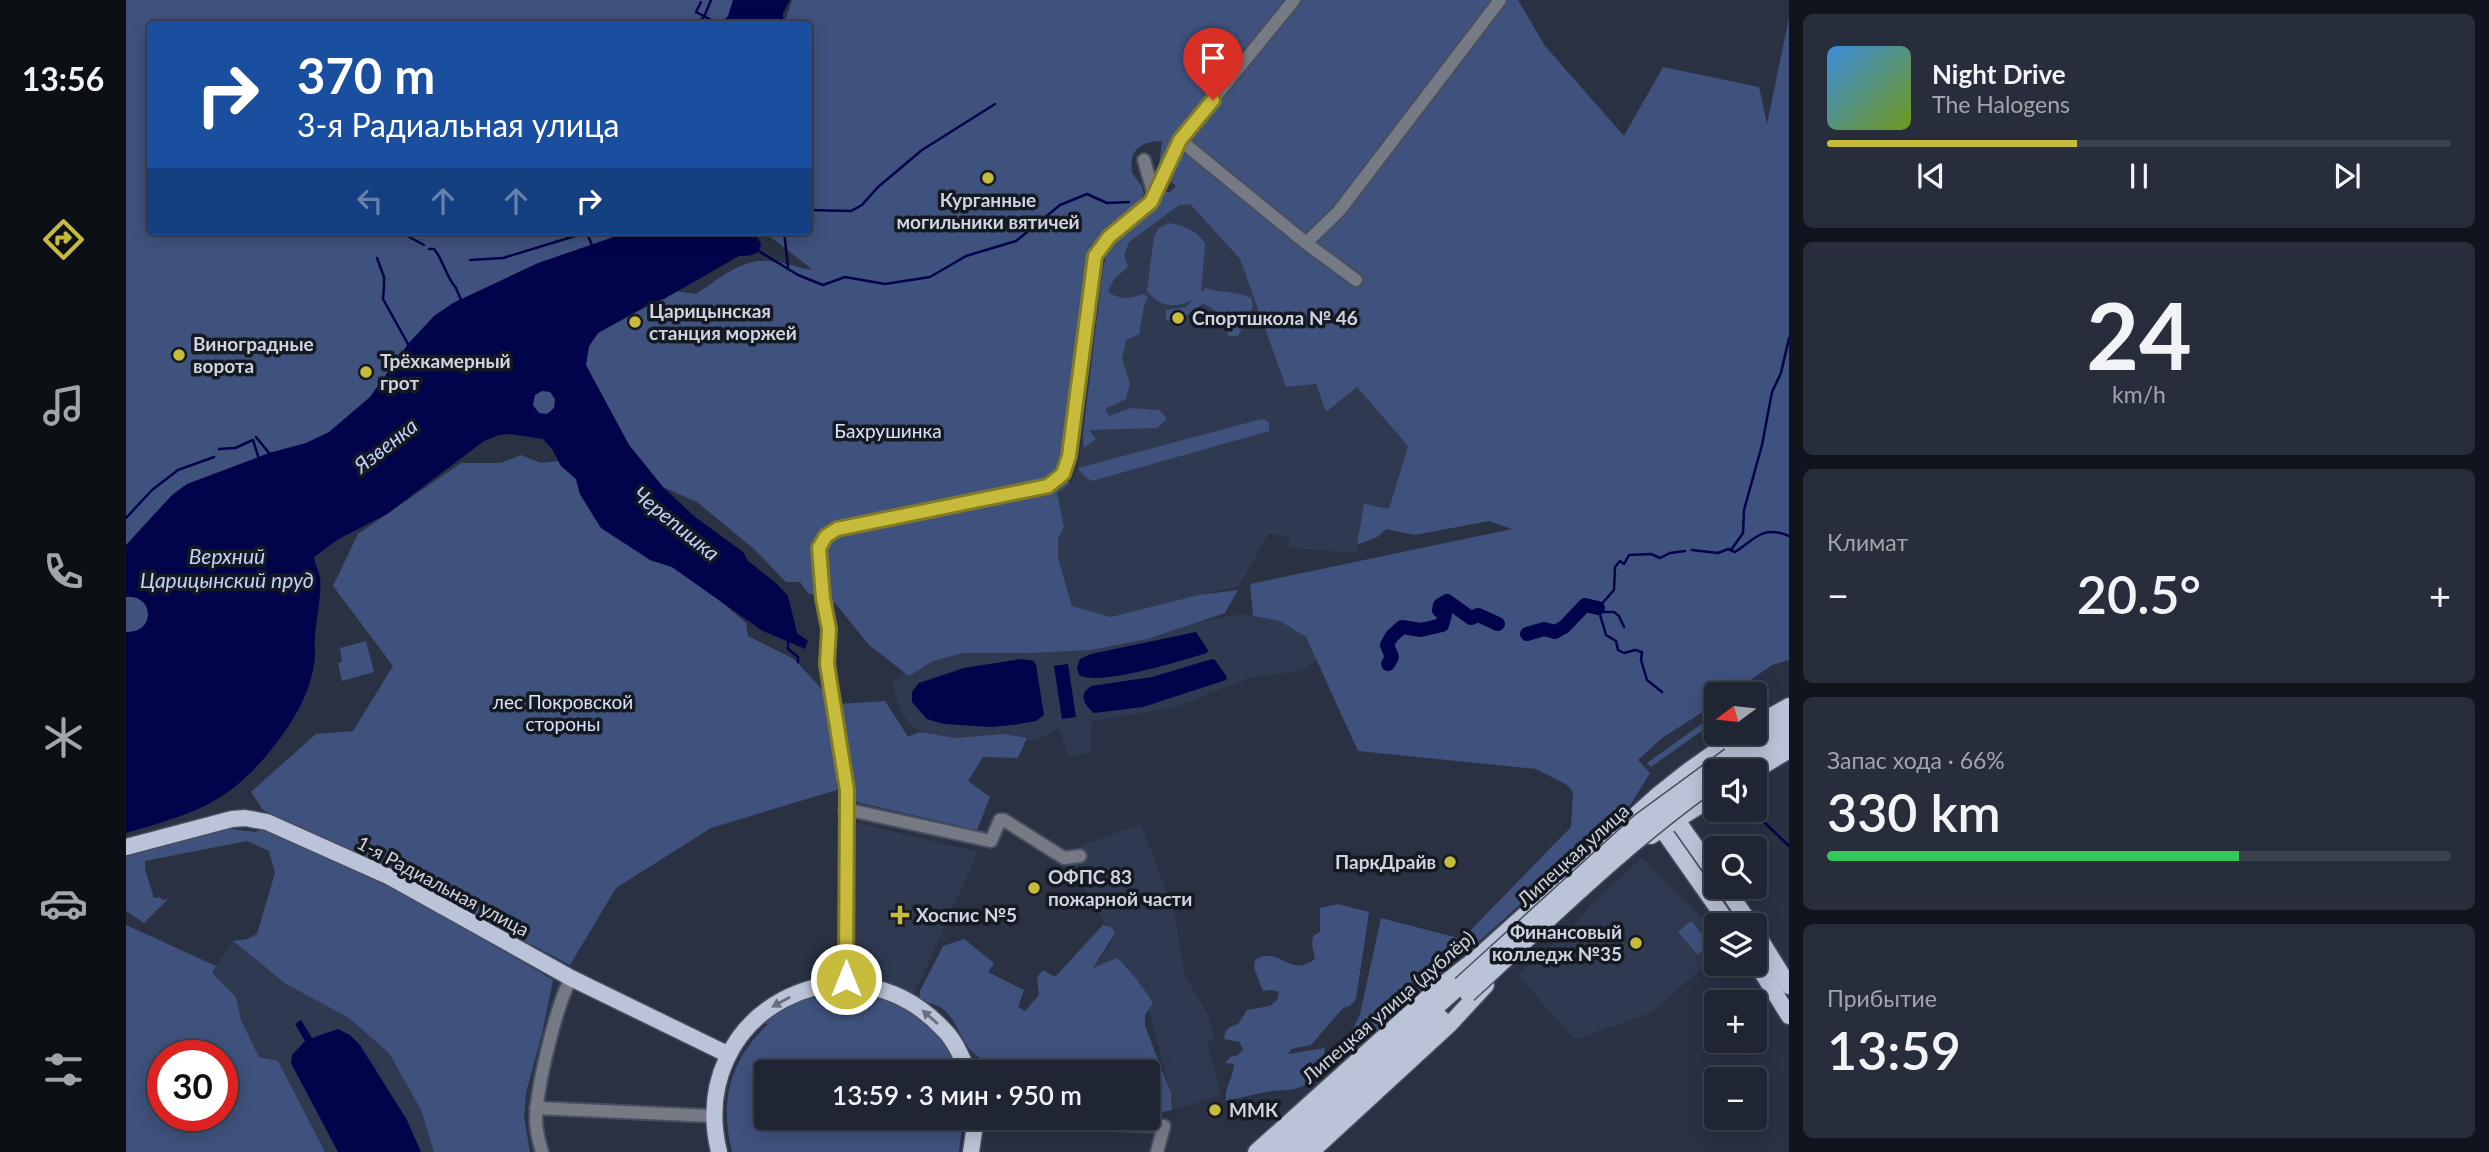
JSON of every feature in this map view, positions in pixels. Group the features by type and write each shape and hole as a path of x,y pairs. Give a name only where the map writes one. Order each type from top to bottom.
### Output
{"main road":[{"path":"1768,718 1789,706"},
{"name":"Липецкая улица","path":"1739,759 1789,721"},
{"name":"Липецкая улица","path":"1742,759 1789,734"},
{"name":"Липецкая улица (дублёр)","path":"1311,1152 1450,1024 1466,986 1645,806 1723,746"},
{"path":"1767,763 1789,750"},
{"name":"Липецкая улица","path":"1292,1152 1640,822 1704,782"},
{"name":"Липецкая улица","path":"1275,1152 1612,862 1704,788"},
{"path":"1659,794 1704,858"},
{"name":"Липецкая улица (дублёр)","path":"1256,1152 1437,989 1466,986 1577,899 1638,845 1704,802"},
{"path":"1645,806 1721,913"},
{"name":"1-я Радиальная улица","path":"126,847 232,819 259,820 390,877 571,978 727,1054"},
{"path":"1767,950 1789,986"},
{"path":"1764,976 1789,1016"},
{"path":"719,1152 712,1116 720,1073 727,1054 747,1027 782,999 806,990 846,984 884,990 911,1002 947,1033 962,1060"},
{"path":"971,1152 974,1130"}],"street":[{"path":"846,984 847,790 827,664 829,629 823,598 819,555 821,544 830,532 837,529 1014,494 1048,486 1059,478 1066,469 1069,456 1095,256 1103,242 1147,206 1165,176 1180,140 1294,0"},
{"path":"1306,243 1339,211 1500,0"},
{"path":"1180,140 1356,281"},
{"path":"1144,160 1154,195"},
{"path":"1704,759 1695,770 1695,782 1704,793"},
{"path":"845,809 991,841 1000,820 1004,820 1063,858 1080,856"},
{"path":"542,1152 536,1130 536,1108 550,1045 565,990 571,978"},
{"path":"536,1108 712,1116"},
{"path":"1157,1152 1164,1126 1160,1126"}],"shaded area":[{"path":"1164,192 1190,204 1240,259 1286,387 1316,384 1326,412 1356,386 1408,446 1389,510 1364,504 1356,553 1289,548 1290,538 1269,533 1239,586 1111,617 1072,606 1058,558 1057,493 1072,480 1078,468 1103,267 1137,219"},
{"path":"1240,614 1280,621 1306,637 1317,660 1300,671 1249,678 1176,707 1092,721 1091,752 1069,757 1059,729 1039,739 1014,743 931,736 912,727 900,710 892,684 908,667 975,647 1068,648"},
{"name":"Хоспис №5","path":"850,821 978,852 913,996 886,985 851,978"},
{"path":"1141,824 1175,915 1185,975 1209,1017 1214,1039 1207,1041 1221,1095 1174,1110 1150,1012 1125,963 1090,1005 1078,991 1114,939 1071,867 1084,857 1078,847"},
{"name":"Финансовый колледж №35","path":"1642,858 1704,919 1704,966 1652,1012 1575,1040 1518,975 1574,925 1591,904"},
{"path":"233,941 286,984 349,1018 389,1053 421,1110 434,1152 325,1152 278,1061 259,1057 241,1020 236,997 212,973"}],"green space":[{"path":"126,0 757,0 750,21 147,21 147,235 695,235 126,584"},
{"name":"Бахрушинка","path":"792,0 1518,0 1545,46 1624,136 1663,67 1759,87 1767,124 1789,18 1789,660 1772,665 1748,682 1704,682 1704,711 1662,738 1638,760 1650,773 1631,804 1474,946 1425,986 1356,1051 1352,1031 1360,1014 1381,918 1462,939 1571,827 1573,792 1567,785 1536,769 1358,751 1306,637 1280,621 1253,616 1250,584 1512,529 1489,521 1415,535 1386,529 1377,537 1357,545 1364,504 1389,509 1408,446 1357,387 1326,412 1316,384 1286,387 1240,259 1190,204 1179,205 1129,242 1124,256 1128,267 1114,279 1108,292 1129,298 1143,294 1148,297 1139,334 1126,340 1122,359 1130,384 1126,399 1105,409 1109,416 1131,408 1159,410 1167,419 1157,428 1089,430 1096,439 1084,448 1083,434 1103,267 1111,239 1137,219 1164,192 1170,192 1176,186 1158,171 1162,141 1148,143 1138,148 1132,158 1132,173 1142,186 1144,194 1135,209 1109,225 1090,247 1063,453 1069,484 1057,493 1064,527 1058,538 1058,558 1072,606 1111,617 1199,595 1238,590 1225,613 1147,639 1091,650 963,653 933,661 909,676 869,645 836,604 808,593 800,582 786,582 754,549 697,502 663,487 629,445 585,364 589,346 598,333 676,291 696,294 730,271 759,261 813,270 768,235 812,235 812,21 785,21"},
{"path":"1169,223 1190,229 1205,243 1201,292 1206,288 1251,298 1253,306 1238,336 1228,336 1225,317 1203,303 1181,320 1166,320 1166,310 1186,307 1192,300 1179,305 1168,305 1147,291 1154,236 1159,228"},
{"path":"544,390 552,394 556,402 552,410 544,414 536,410 532,402 536,394"},
{"path":"1262,419 1269,422 1269,431 1092,481 1078,468"},
{"name":"лес Покровской стороны","path":"521,455 541,463 558,461 576,479 580,494 595,519 650,560 672,567 719,600 746,623 748,636 794,659 829,697 837,790 711,828 616,888 570,965 390,870 263,810 251,792 316,734 353,731 393,666 333,586 358,534 461,463 501,463"},
{"path":"135,596 145,604 147,620 142,628 126,632 126,597"},
{"path":"366,641 374,672 342,681 338,663 342,662 340,648"},
{"path":"885,701 908,737 919,732 956,738 1004,734 1027,738 1018,758 983,757 968,781 990,797 977,830 856,802 837,704"},
{"path":"1704,722 1704,729 1651,767 1647,763"},
{"path":"230,829 256,832 261,829 338,860 411,897 553,980 526,1093 524,1117 530,1152 434,1152 421,1110 389,1053 349,1018 286,984 233,941 257,934 275,873 269,851 247,841 145,861 154,898 168,899 144,923 126,911 126,853 170,840"},
{"path":"1338,904 1369,912 1356,999 1350,1006 1343,1008 1311,1045 1291,1049 1288,1054 1325,1048 1323,1064 1316,1068 1310,1082 1304,1086 1226,1101 1226,1091 1234,1064 1225,1063 1243,1049 1239,1042 1224,1039 1226,1031 1238,1024 1247,1010 1270,1006 1277,1000 1279,992 1263,991 1254,968 1255,960 1270,956 1297,965 1315,959 1312,944 1313,936 1320,932 1320,908"},
{"path":"1691,921 1704,936 1704,950 1698,955 1678,932"},
{"path":"126,925 216,966 212,973 236,997 241,1020 259,1057 278,1061 325,1152 126,1152"},
{"path":"1103,925 1111,927 1115,933 1093,968 1117,958 1136,979 1153,1003 1145,1015 1145,1026 1158,1060 985,1060 971,1051 946,1012 938,1006 919,1000 920,991 943,946 964,939 994,963 988,972 1024,990 1018,1007 1025,1011 1039,995 1037,977 1043,970 1055,977"},
{"path":"840,989 888,995 937,1028 957,1060 754,1060 754,1130 962,1130 959,1152 732,1152 727,1116 731,1082 745,1052 768,1024 762,1023 763,1017 818,993 826,994"},
{"path":"1160,1065 1171,1093 1172,1110 1160,1113"}],"water":[{"path":"733,0 790,0 783,13 783,21 723,21 728,16"},
{"name":"Верхний Царицынский пруд","path":"619,235 756,235 761,244 756,253 739,256 598,333 589,346 586,365 629,445 663,487 695,517 743,552 748,561 788,596 797,633 808,641 805,649 761,630 672,567 650,560 601,528 580,494 576,479 561,466 543,439 499,435 484,441 387,514 337,540 314,557 320,584 315,661 305,695 284,732 261,762 228,792 193,811 126,833 126,632 143,627 148,614 142,601 126,597 126,545 172,495 187,484 269,453 306,443 329,432 370,397 408,344 434,316 453,303 538,263","holes":["542,391 550,392 555,399 554,408 547,414 539,413 533,405 535,395"]},
{"path":"1196,632 1208,650 1207,653 1121,675 1089,678 1079,675 1077,667 1080,659 1091,654"},
{"path":"1021,659 1034,661 1036,665 1044,715 1036,721 991,727 944,724 927,719 912,702 912,692 919,683 964,668"},
{"path":"1212,659 1227,677 1226,680 1143,707 1094,713 1084,700 1087,689 1091,686 1152,677"},
{"path":"1068,664 1076,717 1062,719 1054,666"},
{"path":"301,1020 312,1038 338,1029 350,1035 360,1045 407,1120 421,1152 338,1152 291,1063 292,1055 305,1041 295,1024"}],"waterway":[{"path":"699,21 711,0"},
{"path":"701,2 696,12 713,21"},
{"path":"812,210 851,211 862,205 878,187 922,150 995,104"},
{"path":"757,250 798,275 823,285 845,277 885,284 930,277 966,256 1016,241 1060,205 1087,194 1107,203 1129,202"},
{"path":"406,235 424,245"},
{"path":"470,260 503,258 578,235"},
{"path":"784,235 788,267"},
{"path":"589,238 592,245"},
{"path":"429,249 434,249 456,288"},
{"path":"377,258 384,285"},
{"path":"384,285 383,299 408,344"},
{"path":"456,288 461,300"},
{"path":"1731,550 1743,533 1744,510 1762,445 1772,392 1781,373 1789,338"},
{"path":"256,437 269,453"},
{"path":"219,449 235,448 253,440 258,456"},
{"path":"126,518 152,490 178,470 214,457"},
{"path":"1692,550 1718,553 1728,549 1735,552 1766,533 1789,536"},
{"name":"Черепишка","path":"1662,692 1647,680 1641,660 1642,652 1635,650 1624,653 1618,650 1616,641 1606,635 1598,608 1614,590 1615,567 1620,561 1624,564 1629,555 1651,554 1660,558 1670,553 1685,551"},
{"name":"Черепишка","path":"1388,664 1392,657 1387,645 1392,636 1402,627 1421,630 1442,625 1445,615 1439,610 1440,605 1447,601 1471,618 1478,615 1498,624"},
{"name":"Черепишка","path":"1527,634 1544,629 1555,632 1564,627 1585,605 1598,608"},
{"path":"1601,612 1614,612 1624,627"},
{"path":"788,642 788,649 798,657 798,662"},
{"name":"Черепишка","path":"1764,822 1789,846"}],"place":[{"name":"Курганные могильники вятичей","path":"988,178"},
{"name":"Спортшкола № 46","path":"1178,318"},
{"name":"Царицынская станция моржей","path":"635,322"},
{"name":"Виноградные ворота","path":"179,355"},
{"name":"Трёхкамерный грот","path":"366,372"},
{"name":"ПаркДрайв","path":"1450,862"},
{"name":"ОФПС 83 пожарной части","path":"1034,888"},
{"name":"Хоспис №5","path":"900,915"},
{"name":"Финансовый колледж №35","path":"1636,943"},
{"name":"ММК","path":"1215,1110"}],"route":[{"path":"846,979 847,790 827,664 829,629 823,598 819,548 826,536 837,529 1014,494 1048,486 1059,478 1066,469 1069,456 1095,256 1103,242 1151,202 1180,140 1213,100"}],"water label":[{"name":"Язвенка","path":"386,446"}]}
